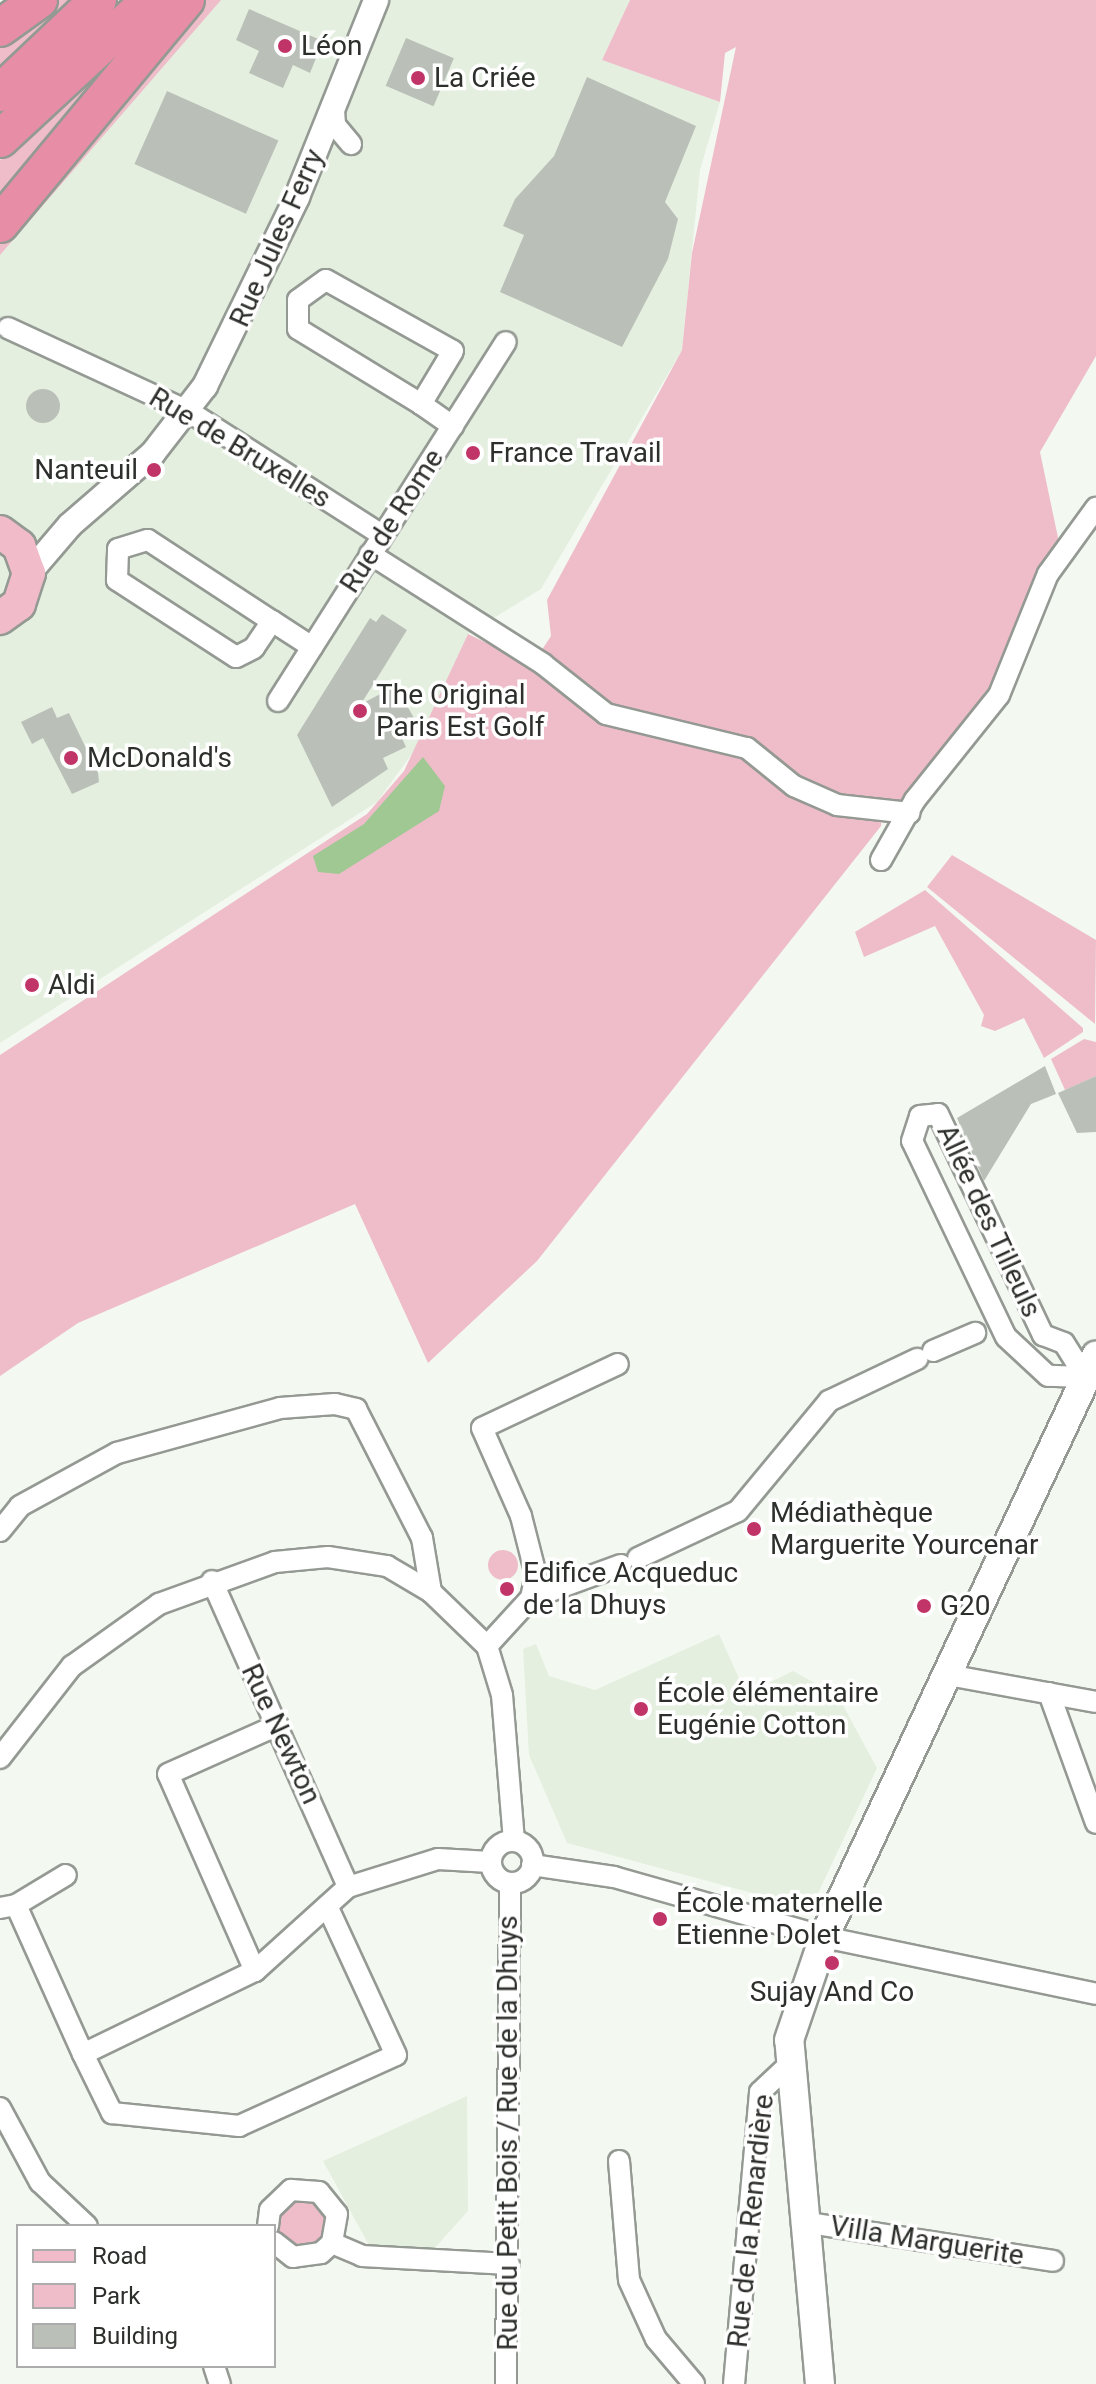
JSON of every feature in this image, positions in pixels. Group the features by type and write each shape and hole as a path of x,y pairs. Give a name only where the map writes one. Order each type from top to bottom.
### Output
{"highway":[{"path":"0,28 39,0"},
{"path":"0,93 98,0"},
{"path":"0,139 150,0"},
{"path":"0,224 186,0"}],"main road":[{"path":"4,619 29,573 6,536"},
{"path":"820,2384 786,2068 824,1937 1091,1366"}],"street":[{"name":"Rue Jules Ferry","path":"181,408 367,0"},
{"name":"Rue Jules Ferry","path":"29,573 70,525 146,455 234,334 334,110 376,0"},
{"path":"421,404 453,351 326,280 310,285 298,300 298,329 453,426"},
{"name":"Rue de Bruxelles","path":"8,328 181,408 382,535"},
{"name":"Rue de Rome","path":"278,701 506,342"},
{"path":"881,860 910,813 999,695 1054,562 1096,508"},
{"name":"Rue Jules Ferry","path":"6,536 70,525"},
{"path":"272,621 254,648 236,657 117,580 118,549 148,540 312,647"},
{"path":"370,554 606,714 747,748 794,786 837,805 910,813"},
{"name":"Allée des Tilleuls","path":"938,1114 947,1123 1043,1335 1064,1343 1091,1366 1048,1376 1006,1337 912,1141 920,1116 938,1114"},
{"path":"487,1646 531,1598 630,1562 738,1511 829,1401 975,1333"},
{"path":"531,1598 536,1575 521,1516 482,1428 618,1364"},
{"path":"0,1531 20,1506 117,1453 280,1408 335,1404 356,1409 422,1538 431,1592"},
{"path":"0,1758 72,1666 127,1622 212,1581 328,1557 387,1566 431,1592 487,1646 502,1695 514,1841"},
{"name":"Rue Newton","path":"212,1581 348,1887"},
{"path":"948,1675 1096,1702"},
{"path":"1049,1693 1096,1823"},
{"path":"255,1971 168,1774 278,1725"},
{"path":"490,1862 500,1844 514,1841 526,1846 532,1865"},
{"path":"83,2054 255,1971 348,1887 438,1859 490,1862 510,1883 532,1865 614,1877 824,1937 1096,1994"},
{"path":"66,1875 8,1906 112,2113 239,2126 396,2055 327,1906"},
{"name":"Rue du Petit Bois / Rue de la Dhuys","path":"506,2384 510,1883"},
{"name":"Rue de la Renardière","path":"734,2384 760,2092 786,2068"},
{"path":"0,2108 40,2182 85,2224"},
{"path":"619,2161 629,2280 656,2339 694,2384"},
{"path":"269,2224 278,2198 305,2188 319,2192 337,2214 332,2243 308,2258 276,2243"},
{"name":"Villa Marguerite","path":"802,2222 1053,2261"},
{"path":"332,2243 362,2256 509,2264"}],"shaded area":[{"path":"211,0 630,0 602,60 720,102 700,170 682,350 541,589 468,634 417,747 377,802 0,1043 0,241"},
{"path":"423,757 445,786 439,811 339,874 318,872 313,856 364,824"},
{"path":"719,1634 746,1694 793,1671 838,1696 877,1768 814,1902 800,1906 567,1843 529,1755 523,1649 536,1644 549,1676 595,1690"},
{"path":"467,2096 468,2211 434,2249 371,2249 323,2161"}],"green space":[{"path":"58,0 73,0 0,66 0,44"},
{"path":"194,0 221,0 0,255 0,240"},
{"path":"630,0 1096,0 1096,356 1040,452 1060,547 1008,669 905,800 883,807 881,826 537,1261 428,1363 355,1204 78,1323 0,1376 0,1055 367,814 404,771 468,634 532,665 551,636 547,600 682,350 692,253 736,47 725,53 720,102 602,60"},
{"path":"138,28 144,33 0,204 0,160"},
{"path":"952,855 1096,940 1095,1024 927,887"},
{"path":"925,890 1083,1028 1083,1032 1044,1058 1024,1018 995,1031 981,1026 984,1015 935,926 864,957 855,932"},
{"path":"1084,1039 1096,1042 1096,1076 1065,1090 1051,1059"},
{"path":"503,1550 514,1554 518,1565 514,1576 503,1580 492,1576 488,1565 492,1554"},
{"path":"301,2198 319,2205 326,2223 319,2241 301,2248 283,2241 276,2223 283,2205"}],"building":[{"name":"Léon","path":"249,9 323,41 310,73 293,65 283,88 249,73 259,51 236,40"},
{"name":"La Criée","path":"406,38 454,58 434,106 386,86"},
{"path":"587,77 696,126 665,202 678,219 668,259 622,347 500,292 524,235 503,226 515,199 554,156"},
{"path":"167,91 278,141 246,214 134,164"},
{"path":"43,389 55,394 60,406 55,418 43,423 31,418 26,406 31,394"},
{"name":"The Original Paris Est Golf","path":"382,614 407,630 361,704 396,686 419,727 401,736 406,747 383,758 388,769 332,807 297,735 370,618 376,622"},
{"name":"McDonald's","path":"52,707 57,718 69,713 98,773 99,782 72,794 43,738 32,744 21,722"},
{"path":"1045,1066 1056,1094 1031,1104 984,1181 957,1118"},
{"path":"1096,1076 1096,1132 1077,1133 1058,1093"}],"place":[{"name":"Léon","path":"285,46"},
{"name":"La Criée","path":"418,78"},
{"name":"France Travail","path":"473,453"},
{"name":"Nanteuil","path":"154,470"},
{"name":"The Original Paris Est Golf","path":"360,711"},
{"name":"McDonald's","path":"71,758"},
{"name":"Aldi","path":"32,985"},
{"name":"Médiathèque Marguerite Yourcenar","path":"754,1529"},
{"name":"Edifice Acqueduc de la Dhuys","path":"507,1589"},
{"name":"G20","path":"924,1606"},
{"name":"École élémentaire Eugénie Cotton","path":"641,1709"},
{"name":"École maternelle Etienne Dolet","path":"660,1919"},
{"name":"Sujay And Co","path":"832,1963"}]}
